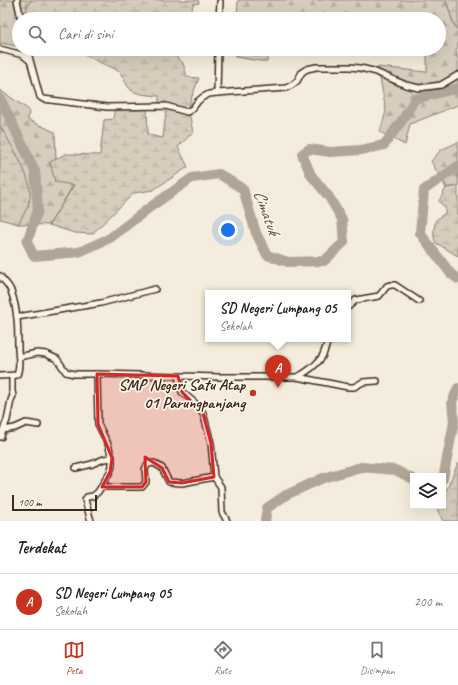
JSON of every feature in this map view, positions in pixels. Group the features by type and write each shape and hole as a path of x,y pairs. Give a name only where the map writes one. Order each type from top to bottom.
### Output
{"street":[{"path":"17,0 20,12"},
{"path":"219,12 220,2"},
{"path":"0,49 12,52"},
{"path":"24,56 30,61"},
{"path":"29,56 40,97 43,99 107,107 166,106 187,112 192,109 203,97 217,92 286,88 292,86 302,72 316,67 360,68 374,71 406,86 419,88 445,84 458,75"},
{"path":"217,92 218,56"},
{"path":"0,276 11,290 17,317 19,358 17,375 0,376"},
{"path":"351,304 356,300 379,296 388,286 391,285 395,285 419,301"},
{"path":"17,317 101,303 155,289"},
{"path":"297,377 322,356 327,342"},
{"path":"19,358 37,352 42,353 57,359 66,372 74,374 297,377 348,387 363,382 377,381"},
{"path":"92,521 85,500 87,497 98,492 102,487 112,466 112,458 105,436 98,424 97,374"},
{"path":"0,437 7,420 13,396 12,376"},
{"path":"178,376 182,392 195,403 203,413 211,443 214,477 221,487 222,512 227,521"},
{"path":"3,430 16,428 26,423 38,425"},
{"path":"76,468 112,458"},
{"path":"102,487 142,487 146,482 145,469 148,464 154,463 162,468 169,482 182,483 214,477"}],"highlighted area":[{"path":"97,374 178,376 182,392 203,413 211,443 214,477 182,483 169,482 162,468 145,457 146,482 142,487 102,487 110,472 112,458 98,424"}],"green space":[{"path":"0,0 32,0 28,4 27,12 12,12 12,45 0,43"},
{"path":"32,0 198,0 199,3 193,4 192,12 27,12 28,4"},
{"path":"238,0 446,0 454,25 458,30 458,47 456,50 458,59 458,105 410,124 405,145 380,132 386,111 378,67 427,72 427,56 446,56 446,12 237,12"},
{"path":"446,0 458,0 458,30 454,25"},
{"path":"88,56 176,56 183,63 187,77 199,78 188,107 193,132 178,147 188,167 153,190 134,193 92,234 75,233 49,225 74,185 55,182 50,162 65,154 100,155 104,120 113,119 115,107 147,108 148,135 163,138 167,103 159,102 159,96 134,92 128,87 117,70"},
{"path":"235,56 268,56 267,62"},
{"path":"0,90 29,110 28,120 55,132 56,159 50,163 74,184 49,225 18,224 29,202 22,165 0,126"},
{"path":"0,126 26,173 29,184 29,202 26,211 18,224 0,219"},
{"path":"458,142 458,186 446,188 431,161 441,150"},
{"path":"458,186 458,256 436,243 434,229 436,220 445,213 445,207 439,201 446,188"},
{"path":"458,463 458,521 443,521 438,511 438,509 446,509 447,489"}],"waterway":[{"name":"Cimatuk","path":"0,98 35,171 38,210 27,242 34,256 79,252 110,238 192,178 219,174 243,189 256,233 267,255 288,262 324,261 344,242 342,219 329,197 311,175 302,154 309,149 330,152 361,150 384,145 403,119 415,99 458,88"},
{"name":"Cimatuk","path":"458,166 424,190 420,233 451,274 458,279"},
{"name":"Cimatuk","path":"444,473 454,422 452,402 458,388"},
{"name":"Cimatuk","path":"265,521 267,508 286,495 323,478 361,467 395,470 410,478"}],"place":[{"name":"SD Negeri Lumpang 05","path":"278,388"},
{"name":"SMP Negeri Satu Atap 01 Parungpanjang","path":"253,393"}]}
